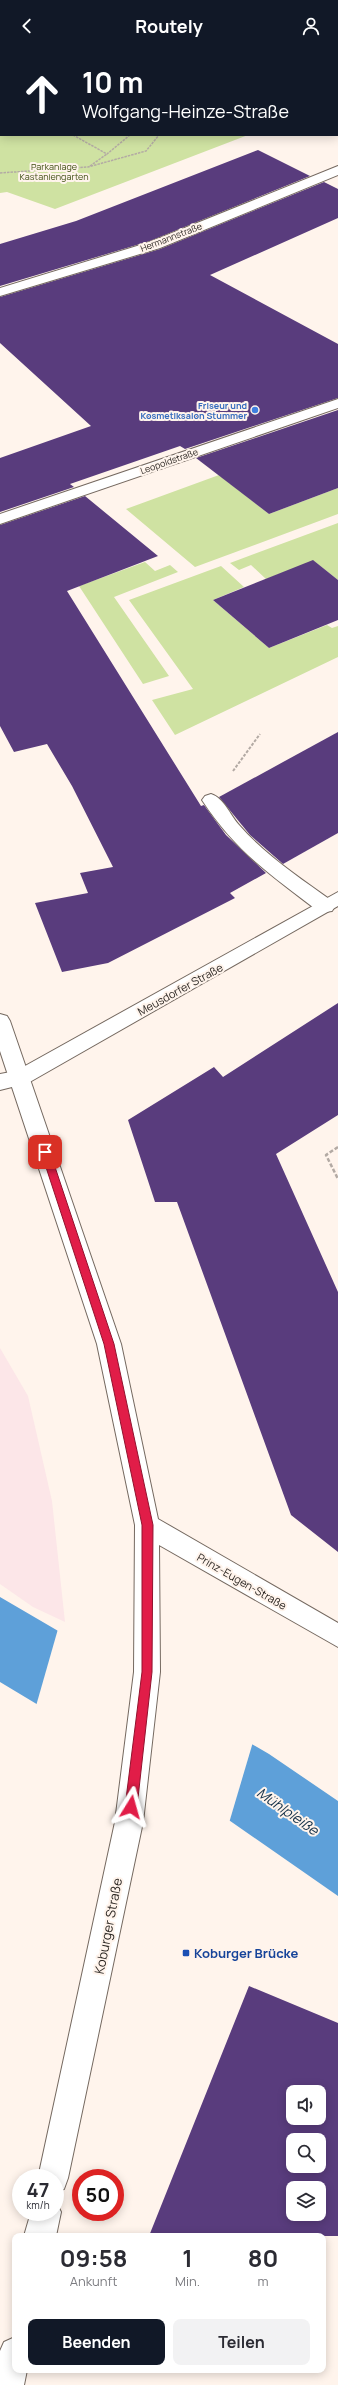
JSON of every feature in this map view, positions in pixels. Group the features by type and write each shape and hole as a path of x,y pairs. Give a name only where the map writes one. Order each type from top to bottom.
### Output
{"street":[{"name":"Hermannstraße","path":"0,292 155,245 338,170"},
{"name":"Leopoldstraße","path":"0,519 338,403"},
{"path":"211,800 232,828 256,853 331,902"},
{"name":"Meusdorfer Straße","path":"10,1080 331,902"},
{"name":"Koburger Straße","path":"0,1021 10,1080 109,1344 147,1525 147,1672 129,1822 97,1980 55,2169"},
{"name":"Prinz-Eugen-Straße","path":"147,1525 338,1636"},
{"path":"41,2233 44,2221"},
{"path":"8,2385 12,2367"}],"path":[{"path":"75,136 107,154"},
{"path":"88,167 129,136"},
{"path":"0,173 88,167 146,151 158,136"},
{"path":"211,800 260,734"},
{"path":"338,1147 326,1155 338,1180"}],"shaded area":[{"path":"0,1348 28,1396 52,1501 65,1622 33,1607 0,1584"}],"green space":[{"name":"Parkanlage Kastaniengarten","path":"0,136 245,136 55,209 7,192 0,193"},
{"path":"219,475 269,514 338,488 338,514 195,567 126,509"},
{"path":"338,523 338,580 314,561 266,579 251,565 239,570 230,563"},
{"path":"145,562 155,571 170,565 178,572 114,597 169,676 143,684 79,586"},
{"path":"221,566 244,587 213,600 269,648 327,625 332,628 338,626 338,657 175,735 152,700 193,689 129,600"}],"water":[{"name":"Mühlpleiße","path":"0,1597 269,1754 338,1801 338,1896 223,1816 0,1682"}],"pier":[{"path":"58,1629 253,1742 229,1823 36,1706"}],"building":[{"path":"258,150 310,176 150,241 0,286 0,244 76,221"},
{"path":"324,182 338,189 338,218 210,275 338,344 338,398 185,449 180,446 70,484 74,487 0,512 0,458 91,426 0,343 0,297 160,249"},
{"path":"338,410 338,488 269,514 196,458"},
{"path":"85,496 158,556 67,591 201,806 204,805 226,835 266,873 230,893 235,898 108,963 62,972 35,903 88,893 80,873 113,867 72,786 47,744 14,752 0,726 0,525"},
{"path":"313,560 338,580 338,620 269,648 213,600"},
{"path":"338,732 338,833 283,864 250,835 219,797"},
{"path":"338,1003 338,1115 276,1154 338,1292 338,1552 291,1515 177,1202 155,1202 128,1120 214,1067 223,1077"},
{"path":"249,1986 338,2023 338,2236 326,2236 326,2233 150,2233"}],"place":[{"name":"Friseur und Kosmetiksalon Stummer","path":"255,410"},
{"name":"Koburger Brücke","path":"186,1953"}],"route":[{"path":"45,1152 109,1344 147,1525 147,1672 131,1807"}]}
